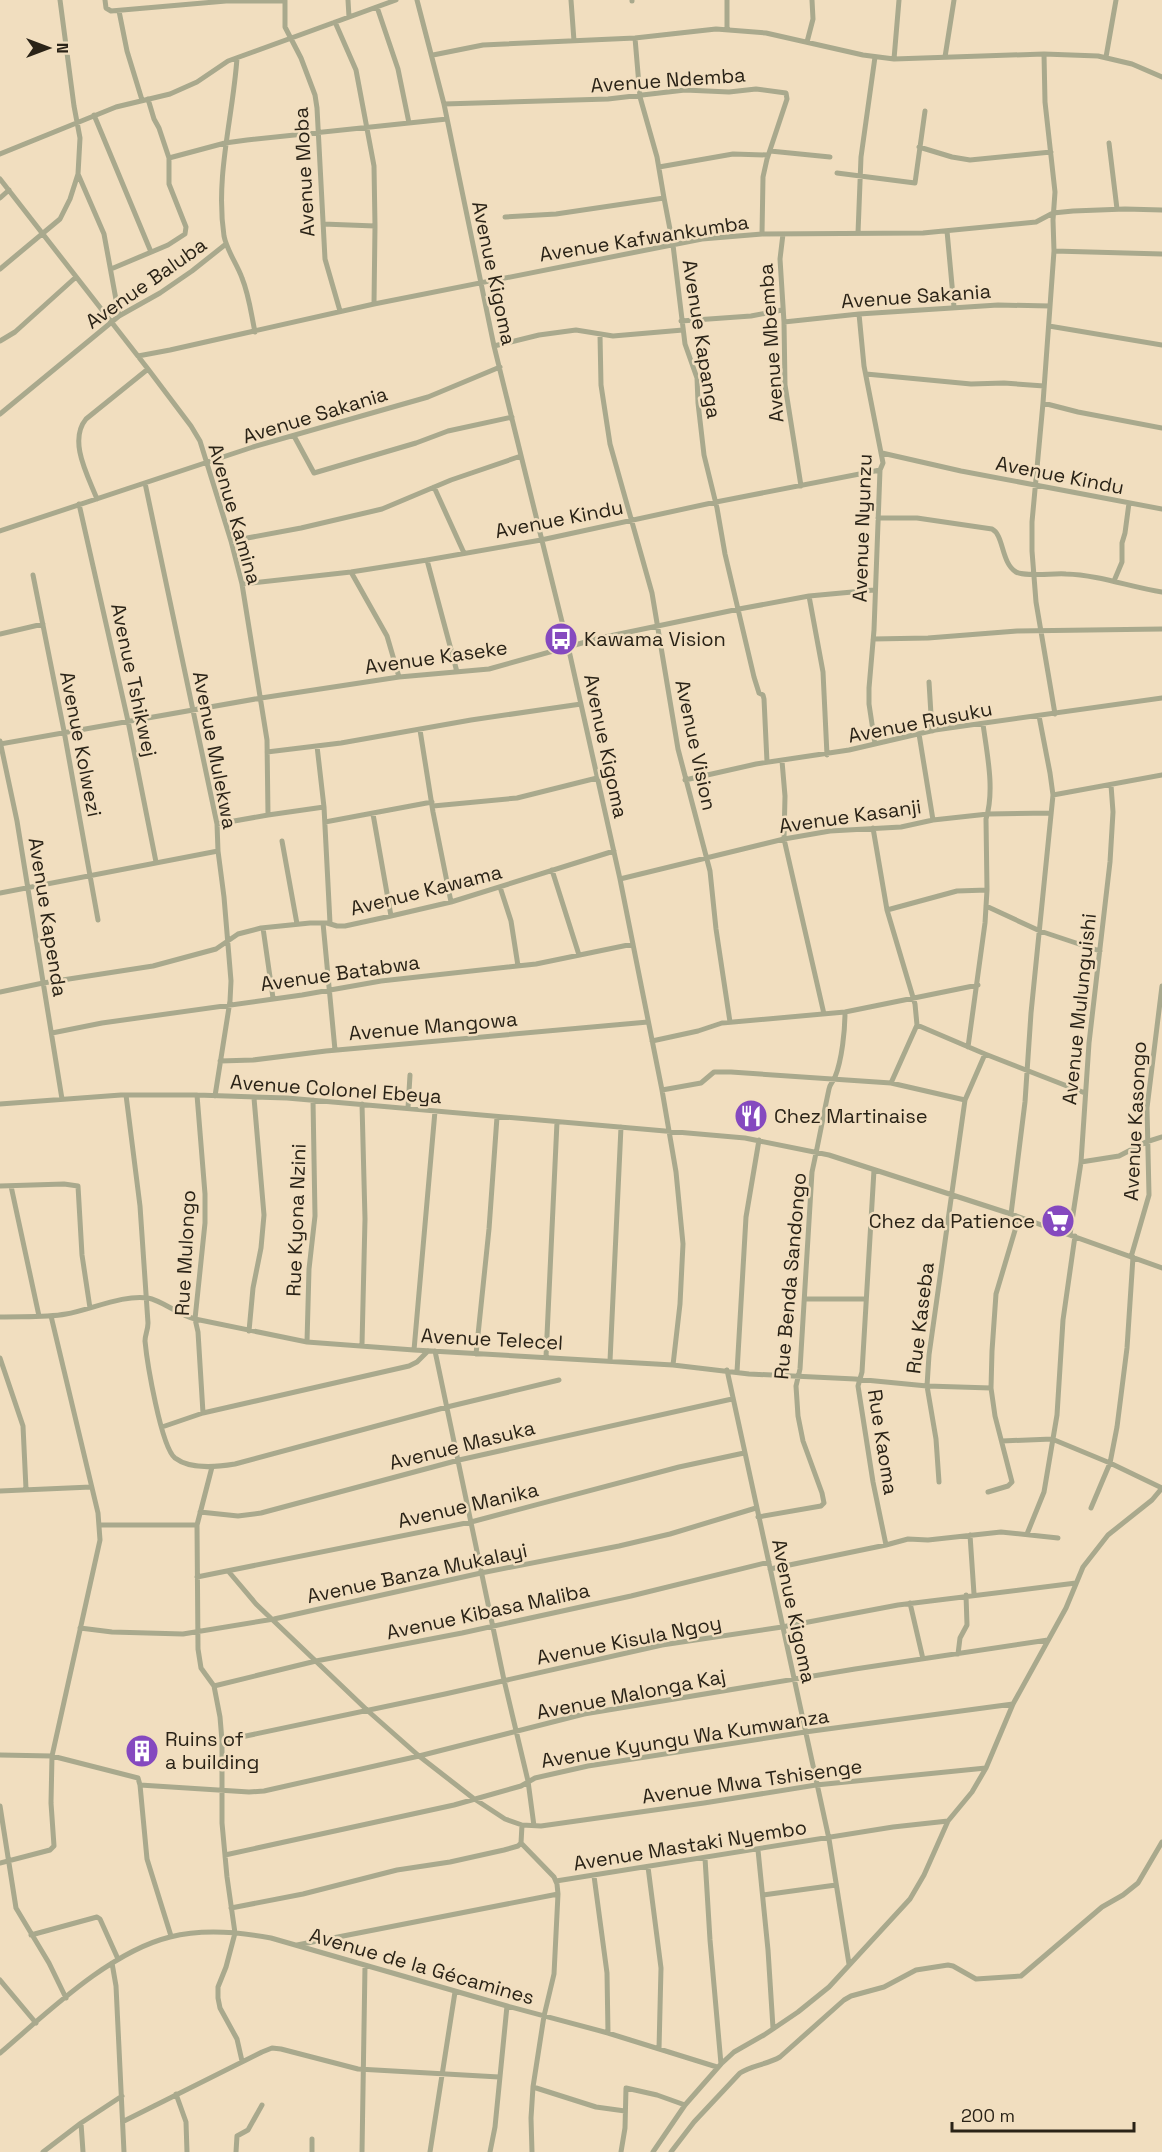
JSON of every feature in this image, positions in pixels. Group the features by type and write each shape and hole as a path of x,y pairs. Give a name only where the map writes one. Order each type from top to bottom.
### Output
{"street":[{"path":"0,269 54,226 64,212 78,174 80,138 60,0"},
{"path":"105,0 107,10 185,2 285,1"},
{"path":"348,0 349,17"},
{"path":"0,154 94,116 145,99 170,94 189,86 228,61 396,0"},
{"name":"Avenue Kigoma","path":"417,0 444,104 494,346 568,646 621,879 662,1090 680,1202 683,1244 680,1304 673,1365"},
{"path":"572,0 574,41"},
{"path":"727,0 727,30"},
{"path":"807,42 813,19 812,0"},
{"path":"894,59 899,0"},
{"path":"945,57 954,0"},
{"path":"1106,57 1116,0"},
{"name":"Avenue Moba","path":"285,1 285,27 315,95 325,259 340,311"},
{"path":"377,8 398,69 409,123"},
{"path":"111,269 168,246 185,234 186,227 169,184 170,158 127,51 119,10"},
{"path":"335,22 356,70 374,166 374,304"},
{"path":"433,55 483,45 635,38 706,29 766,33 875,57 894,59 1044,54 1106,57 1132,64 1162,77"},
{"name":"Avenue Kapanga","path":"635,38 640,97 659,167 673,245 682,330 697,378 703,446 725,554 759,693 764,699 767,762"},
{"path":"1044,54 1045,102 1055,192 1054,251 1032,522 1033,573 1055,714"},
{"path":"858,233 860,175 875,57"},
{"name":"Avenue Baluba","path":"237,58 225,143 223,203 226,244 249,296 255,332"},
{"name":"Avenue Ndemba","path":"444,104 640,97 694,90 729,92 756,89 786,93 788,96 769,153 764,177 762,234"},
{"path":"837,173 915,183 924,111"},
{"path":"94,116 151,252"},
{"path":"170,158 225,143 447,119"},
{"path":"1109,143 1117,209"},
{"path":"920,147 970,160 1051,152"},
{"path":"659,167 733,154 769,153 830,157"},
{"path":"78,174 104,234 119,315"},
{"name":"Avenue Kamina","path":"0,179 148,369 200,441 242,584 261,698 267,752 268,815"},
{"path":"0,198 9,190"},
{"path":"505,217 556,214 664,198"},
{"name":"Avenue Kafwankumba","path":"138,356 255,332 340,311 702,239 762,234 947,231 1036,222 1053,213 1117,209 1162,210"},
{"path":"323,224 375,226"},
{"path":"947,231 954,308"},
{"name":"Avenue Mbemba","path":"783,234 780,259 785,385 801,486"},
{"name":"Avenue Baluba","path":"0,414 119,315 160,293 192,272 226,244"},
{"path":"1054,251 1162,254"},
{"path":"0,341 15,332 76,277"},
{"name":"Avenue Sakania","path":"784,322 859,314 998,305 1050,306"},
{"path":"681,321 782,310"},
{"name":"Avenue Nyunzu","path":"859,314 866,374 883,463 880,470 873,639 868,699 875,744"},
{"path":"1049,326 1162,345"},
{"path":"494,346 562,332 589,331 613,336 682,330"},
{"name":"Avenue Vision","path":"600,335 601,385 610,444 652,593 674,730 707,858 730,1022"},
{"name":"Avenue Sakania","path":"0,531 294,436 428,397 500,367"},
{"path":"97,499 79,444 80,426 148,369"},
{"path":"866,374 971,384 1004,382 1044,386"},
{"path":"1043,403 1162,428"},
{"path":"294,436 314,473 334,469 416,443 448,430 512,417"},
{"name":"Avenue Kindu","path":"882,453 1036,486 1162,509"},
{"path":"231,541 301,528 382,508 521,456"},
{"name":"Avenue Kindu","path":"242,584 351,572 541,540 716,502 880,470"},
{"name":"Avenue Mulekwa","path":"145,483 217,824 231,972 230,1004 215,1096"},
{"path":"434,487 464,553"},
{"path":"1114,581 1122,562 1122,543 1129,503"},
{"name":"Avenue Tshikwej","path":"79,504 128,721 156,862"},
{"path":"878,518 917,518 992,529 998,534 1003,553 1014,571 1023,575 1033,573 1080,575 1162,592"},
{"path":"427,560 457,672"},
{"path":"351,572 387,636 399,677"},
{"name":"Avenue Kolwezi","path":"33,575 98,920"},
{"name":"Avenue Kaseke","path":"0,743 261,698 399,677 498,667 568,646 739,609 809,596 874,590"},
{"path":"809,596 824,682 827,755"},
{"path":"0,634 43,624"},
{"path":"873,639 928,638 1017,631 1162,629"},
{"path":"929,682 932,731"},
{"name":"Avenue Rusuku","path":"686,780 767,762 827,755 932,731 1162,698"},
{"path":"267,752 581,704"},
{"path":"1011,1214 1024,1111 1053,795 1039,716"},
{"path":"968,1047 978,985 987,890 988,764 983,724"},
{"path":"420,730 451,902"},
{"path":"919,734 933,820"},
{"name":"Avenue Kapenda","path":"0,743 17,821 63,1099"},
{"path":"317,746 325,822 328,991 335,1050"},
{"path":"782,760 785,796 784,838 824,1014"},
{"path":"1053,795 1162,775"},
{"path":"325,822 432,804 517,798 597,778"},
{"name":"Avenue Mulunguishi","path":"1027,1534 1044,1492 1058,1407 1063,1320 1110,862 1113,812 1111,785"},
{"path":"217,824 324,807"},
{"name":"Avenue Kasanji","path":"621,879 784,838 830,831 910,825 988,814 1051,813"},
{"path":"373,814 391,916"},
{"path":"873,828 887,910 913,999 917,1025 891,1083"},
{"path":"282,841 297,924"},
{"path":"0,893 218,851"},
{"name":"Avenue Kawama","path":"0,992 153,966 216,950 238,934 263,928 326,923 345,926 391,916 451,902 614,851"},
{"path":"552,870 579,955"},
{"path":"500,887 510,921 518,966"},
{"path":"887,910 957,891 987,890"},
{"path":"986,906 1040,931 1100,951"},
{"path":"263,928 273,999"},
{"name":"Avenue Batabwa","path":"52,1033 102,1023 328,991 381,981 518,966 633,944"},
{"path":"652,1041 730,1022 845,1012 978,985"},
{"name":"Avenue Kasongo","path":"1091,1508 1110,1463 1125,1369 1132,1257 1149,1195 1146,1142 1148,1095 1162,986"},
{"name":"Rue Benda Sandongo","path":"758,1517 821,1506 824,1503 798,1416 796,1386 799,1376 805,1299 811,1182 829,1087 834,1079 845,1012"},
{"name":"Avenue Mangowa","path":"220,1062 648,1022"},
{"path":"917,1025 1085,1092"},
{"name":"Rue Kaseba","path":"939,1482 936,1439 927,1386 950,1196 965,1100 985,1054"},
{"path":"662,1090 701,1083 717,1072 891,1083 965,1100"},
{"path":"408,1108 410,1076"},
{"path":"0,1095 1,1104"},
{"path":"126,1095 140,1206 148,1323 145,1336 162,1427 170,1452 176,1459 212,1467 235,1464 447,1407 559,1380"},
{"name":"Avenue Colonel Ebeya","path":"1,1104 126,1095 196,1095 313,1100 759,1140 818,1152 1011,1214 1162,1268"},
{"name":"Rue Mulongo","path":"196,1095 205,1194 205,1223 195,1319 198,1332 203,1413"},
{"path":"249,1331 264,1215 254,1098"},
{"name":"Rue Kyona Nzini","path":"307,1342 309,1269 315,1216 313,1100"},
{"path":"362,1104 365,1219 362,1345"},
{"path":"414,1350 435,1111"},
{"path":"476,1354 489,1229 497,1117"},
{"path":"546,1357 557,1122"},
{"path":"609,1361 621,1127"},
{"path":"1081,1162 1119,1156 1146,1142 1162,1137"},
{"path":"737,1372 746,1217 759,1140"},
{"name":"Rue Kaoma","path":"874,1170 860,1379 861,1409 877,1506 886,1545"},
{"path":"0,1186 56,1184 78,1186 82,1255 90,1308"},
{"path":"11,1186 39,1316"},
{"path":"988,1492 1008,1486 1012,1482 995,1416 992,1388 994,1306 1019,1217"},
{"path":"0,1317 51,1317 145,1298"},
{"name":"Avenue Telecel","path":"145,1298 154,1299 180,1314 195,1319 307,1342 673,1365 927,1386 992,1388"},
{"path":"805,1299 866,1299"},
{"path":"0,1863 50,1850 54,1846 51,1803 52,1756 97,1554 100,1526 51,1317"},
{"path":"162,1427 203,1413 409,1366 431,1351 459,1460 481,1573 528,1781 534,1826"},
{"path":"0,1358 23,1426 26,1489"},
{"name":"Avenue Kigoma","path":"727,1370 829,1839 849,1964"},
{"name":"Avenue Masuka","path":"200,1512 238,1516 255,1514 459,1460 732,1398"},
{"path":"653,2152 685,2105 719,2065 734,2052 798,2012 829,1987 910,1899 924,1875 948,1821 972,1792 986,1768 1013,1704 1066,1608 1087,1560 1108,1535 1152,1500 1162,1488 1052,1439 1002,1441"},
{"name":"Avenue Manika","path":"197,1577 471,1522 679,1467 744,1453"},
{"path":"212,1467 197,1526 197,1632 200,1664 214,1686 222,1741 222,1823 235,1933 218,1987 218,1998 220,2008 237,2039 242,2061"},
{"path":"0,1491 91,1487"},
{"name":"Avenue Banza Mukalayi","path":"80,1628 102,1632 142,1634 197,1632 274,1619 481,1573 629,1544 756,1508"},
{"path":"100,1526 197,1526"},
{"path":"770,1569 908,1539 928,1540 1001,1532 1058,1538"},
{"path":"970,1535 974,1594"},
{"name":"Avenue Kibasa Maliba","path":"214,1686 316,1661 493,1626 769,1562"},
{"name":"Avenue Mwa Tshisenge","path":"229,1572 250,1598 368,1711 419,1756 505,1819 522,1825 534,1826 693,1805 816,1785 986,1768"},
{"name":"Avenue Kisula Ngoy","path":"222,1741 368,1711 662,1645 782,1627 910,1603 1076,1583"},
{"path":"958,1654 960,1638 967,1625 966,1595"},
{"path":"910,1603 923,1659"},
{"name":"Avenue Malonga Kaj","path":"140,1785 264,1791 419,1756 584,1714 1048,1640"},
{"name":"Avenue Kyungu Wa Kumwanza","path":"225,1855 423,1812 516,1787 561,1771 612,1761 1013,1704"},
{"path":"0,1755 52,1756 136,1777 140,1785 145,1849 171,1936"},
{"path":"0,1806 16,1908 49,1963 66,1998"},
{"name":"Avenue Mastaki Nyembo","path":"556,1881 893,1827 948,1821"},
{"path":"231,1908 315,1892 397,1870 461,1860 504,1850 518,1846 522,1825"},
{"path":"671,2152 694,2122 740,2073 780,2057 851,1996 884,1987 916,1970 931,1966 953,1966 976,1979 1021,1976 1102,1907 1124,1895 1138,1883 1162,1842"},
{"path":"520,1843 556,1881 558,1894 552,1989 544,2016 533,2087 532,2152"},
{"path":"758,1850 773,2028"},
{"path":"705,1858 719,2065"},
{"path":"648,1867 661,1968 659,2049"},
{"path":"594,1876 607,1973 608,2033"},
{"path":"763,1895 837,1885"},
{"name":"Avenue Mastaki Nyembo","path":"295,1946 558,1894"},
{"path":"31,1935 97,1917 118,1959"},
{"name":"Avenue de la Gécamines","path":"0,2053 66,1998 118,1959 171,1936 235,1933 271,1938 719,2065"},
{"path":"112,1963 116,1986 124,2152"},
{"path":"362,2152 365,1966"},
{"path":"0,1980 36,2023"},
{"path":"432,2151 455,1992"},
{"path":"490,2152 495,2127 507,2006"},
{"path":"124,2121 242,2061 265,2050 276,2048 362,2070 499,2077"},
{"path":"533,2087 588,2105 625,2111"},
{"path":"621,2152 627,2088 685,2105"},
{"path":"176,2094 186,2122 187,2152"},
{"path":"43,2152 122,2096"},
{"path":"236,2152 238,2134 248,2130 262,2105"},
{"path":"81,2123 83,2152"},
{"path":"312,2139 312,2152"}],"place":[{"name":"Kawama Vision","path":"561,639"},
{"name":"Chez Martinaise","path":"751,1116"},
{"name":"Chez da Patience","path":"1058,1221"},
{"name":"Ruins of a building","path":"142,1751"}]}
